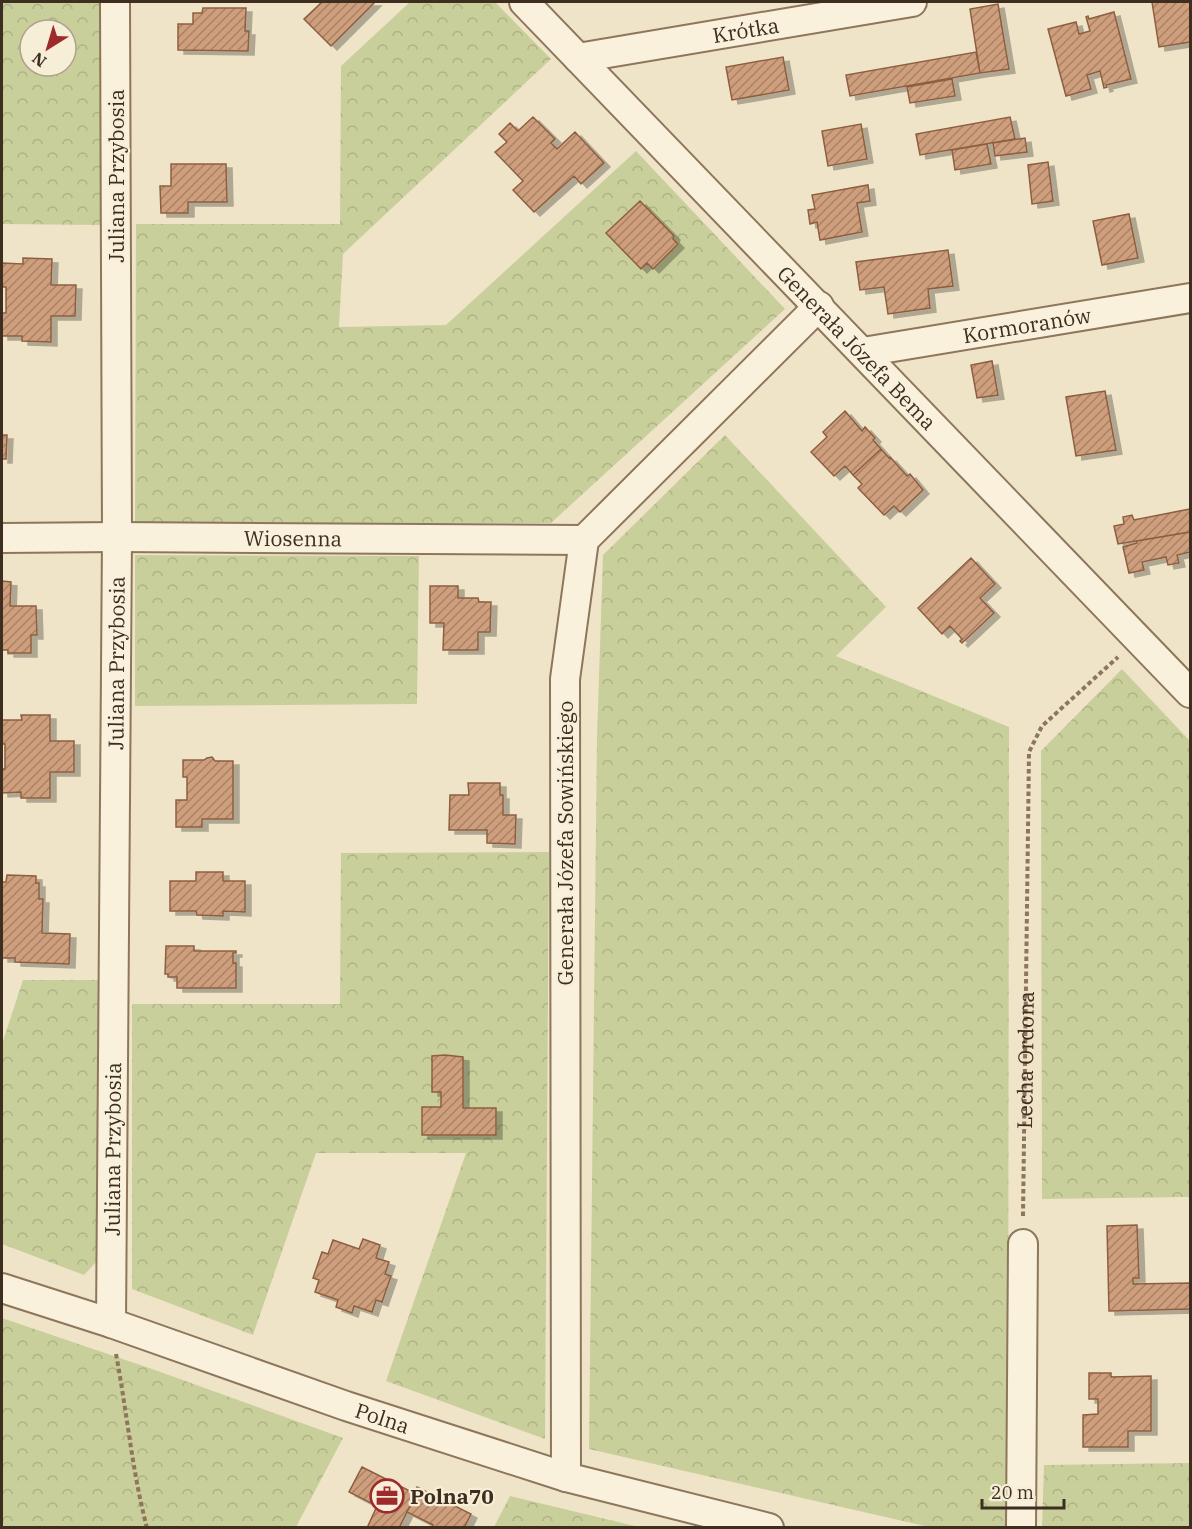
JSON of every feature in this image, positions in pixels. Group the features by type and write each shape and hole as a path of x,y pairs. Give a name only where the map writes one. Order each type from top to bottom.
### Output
{"street":[{"name":"Juliana Przybosia","path":"111,1323 117,537 116,2"},
{"name":"Generała Józefa Bema","path":"524,2 1191,693"},
{"name":"Krótka","path":"578,58 912,2"},
{"name":"Kormoranów","path":"863,352 1191,298"},
{"path":"584,540 819,306"},
{"name":"Wiosenna","path":"2,538 584,540"},
{"name":"Generała Józefa Sowińskiego","path":"566,1478 565,680 584,540"},
{"path":"1022,1527 1023,1244"},
{"name":"Polna","path":"2,1288 111,1323 346,1407 566,1478 769,1527"}],"path":[{"name":"Lecha Ordona","path":"1023,1244 1029,752 1042,726 1138,638"},
{"path":"111,1323 127,1412 137,1490 147,1527"}],"green space":[{"path":"2,2 101,2 102,225 2,224"},
{"path":"410,2 495,2 551,59 343,254 339,327 446,325 636,151 785,309 551,523 135,524 136,224 340,224 341,66"},
{"path":"725,435 886,607 836,656 1009,727 1008,1527 929,1527 589,1449 597,737 603,555"},
{"path":"135,555 419,556 417,704 135,706"},
{"path":"1122,669 1190,741 1190,1197 1042,1199 1041,751"},
{"path":"549,852 545,1439 386,1381 466,1153 316,1153 253,1335 132,1289 132,1004 340,1004 341,853"},
{"path":"23,980 99,980 97,1261 84,1275 2,1244 2,1044"},
{"path":"2,1318 343,1438 296,1527 2,1527"},
{"path":"1190,1463 1190,1527 1042,1527 1044,1465"},
{"path":"510,1496 639,1527 494,1527"}],"building":[{"path":"322,2 375,2 331,46 304,19"},
{"path":"1152,2 1190,2 1190,42 1159,47"},
{"path":"998,4 1009,69 980,73 970,9"},
{"path":"203,8 246,8 245,31 249,31 248,51 178,50 178,24 193,24 193,13 202,13"},
{"path":"1114,12 1131,79 1106,85 1107,87 1104,88 1100,71 1087,75 1091,89 1066,96 1048,29 1076,22 1079,34 1090,31 1086,17 1088,16 1089,19"},
{"path":"976,52 980,73 850,96 846,75"},
{"path":"783,57 789,90 732,100 726,67"},
{"path":"952,79 955,96 910,103 907,87"},
{"path":"533,117 555,139 551,143 557,149 575,132 604,163 581,184 574,176 534,212 513,190 523,181 495,152 507,142 499,134 510,123 518,131"},
{"path":"1010,117 1015,139 920,155 916,134"},
{"path":"861,124 867,159 828,166 822,131"},
{"path":"1025,138 1027,152 995,156 993,143"},
{"path":"987,144 991,164 955,170 952,150"},
{"path":"1048,162 1053,201 1032,204 1028,165"},
{"path":"171,164 226,164 227,202 188,202 188,213 161,213 160,186 171,186"},
{"path":"868,185 870,201 857,203 862,232 820,240 817,222 810,224 808,210 815,209 812,195"},
{"path":"640,201 674,236 673,239 678,244 653,269 647,263 641,269 606,233"},
{"path":"1129,214 1138,258 1102,265 1093,221"},
{"path":"948,250 953,286 928,289 930,308 888,314 884,287 860,290 856,262"},
{"path":"23,258 52,259 51,285 76,285 75,316 51,316 51,342 22,341 22,336 2,336 2,313 6,313 6,287 2,287 2,263 23,264"},
{"path":"992,361 998,395 977,398 971,365"},
{"path":"1105,391 1116,450 1076,456 1066,397"},
{"path":"845,411 862,431 865,427 881,449 853,475 845,466 834,476 811,452 827,437 823,432"},
{"path":"2,435 7,435 6,459 2,459"},
{"path":"881,449 907,476 910,474 923,490 900,512 894,506 884,515 858,488 862,484 853,475"},
{"path":"1190,509 1190,532 1118,544 1114,526 1124,524 1123,517 1132,515 1134,520"},
{"path":"1190,532 1190,552 1177,555 1179,563 1168,565 1166,557 1142,562 1144,570 1129,573 1123,547 1137,543 1137,541"},
{"path":"971,558 995,584 980,598 994,613 962,643 960,641 962,639 950,626 942,634 918,608"},
{"path":"2,581 11,582 10,606 36,606 37,635 31,635 31,653 8,653 8,650 2,650"},
{"path":"430,586 458,586 458,598 478,598 479,602 491,602 490,632 478,632 478,650 443,650 444,623 430,623"},
{"path":"21,715 50,715 50,741 74,741 74,772 50,772 50,798 21,798 21,792 2,793 5,744 2,744 2,720 22,720"},
{"path":"212,757 215,761 233,761 233,819 202,819 202,827 176,827 176,800 187,800 187,777 183,777 183,760 204,760"},
{"path":"468,783 500,783 500,795 503,795 503,815 516,815 515,844 487,843 487,830 449,830 450,795 469,795"},
{"path":"196,872 223,872 223,881 245,881 245,912 223,911 223,916 197,915 196,911 170,911 170,881 196,881"},
{"path":"7,875 36,876 36,883 39,883 39,899 43,899 42,933 70,934 69,964 15,962 15,958 2,958 2,882 6,882"},
{"path":"166,946 194,946 194,951 236,951 233,953 233,963 236,963 236,988 177,988 177,977 168,977 168,974 165,974"},
{"path":"432,1056 463,1057 463,1108 496,1108 496,1135 422,1135 422,1107 441,1107 441,1092 432,1092"},
{"path":"1137,1225 1139,1278 1133,1278 1133,1284 1190,1283 1190,1309 1109,1311 1107,1226"},
{"path":"363,1239 380,1245 376,1258 389,1262 385,1274 391,1276 382,1302 376,1300 372,1312 354,1306 352,1313 336,1307 338,1300 315,1292 319,1280 313,1278 322,1252 328,1254 333,1240 359,1249"},
{"path":"1089,1373 1111,1373 1111,1377 1151,1376 1151,1431 1128,1431 1128,1447 1083,1447 1083,1415 1098,1414 1098,1399 1089,1399"},
{"path":"362,1467 416,1494 399,1528 367,1528 377,1506 349,1492"},
{"path":"417,1487 471,1514 464,1528 432,1528 433,1525 407,1512"}],"place":[{"name":"Polna70","path":"387,1496"}]}
